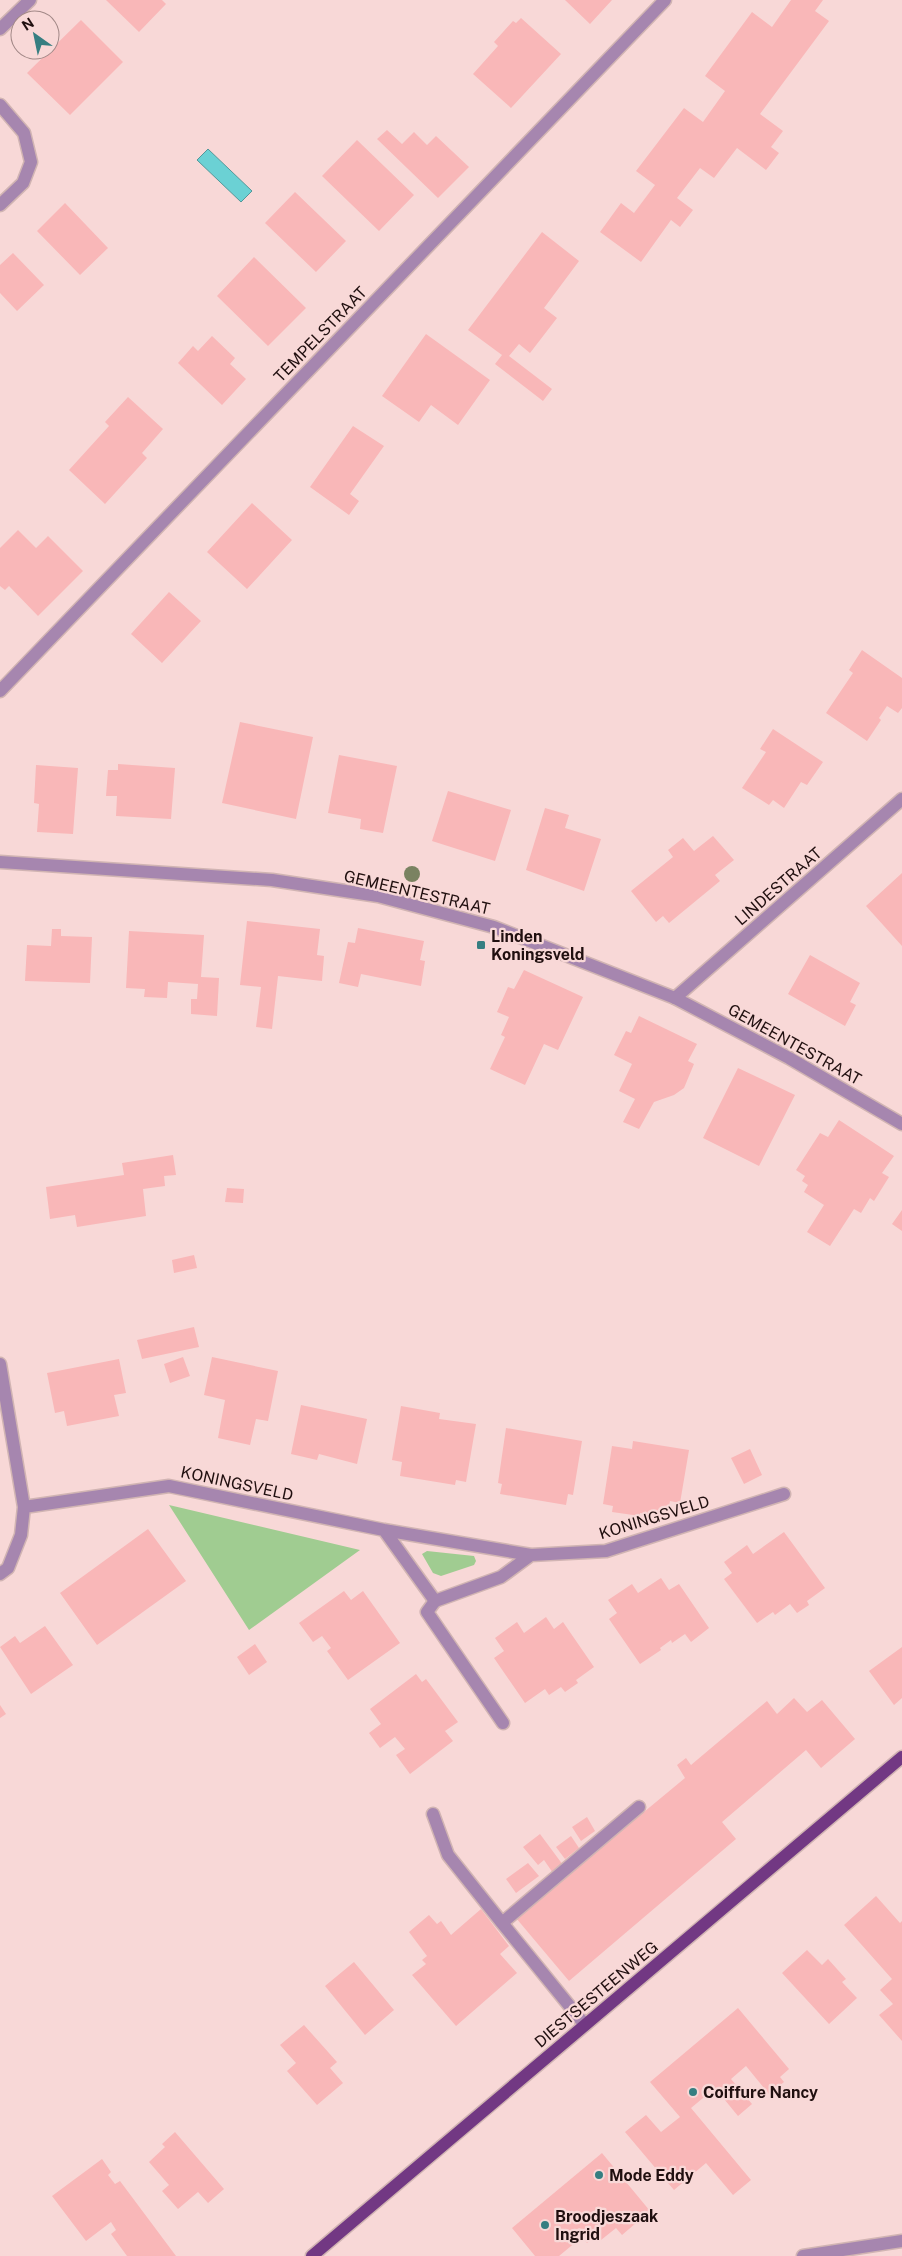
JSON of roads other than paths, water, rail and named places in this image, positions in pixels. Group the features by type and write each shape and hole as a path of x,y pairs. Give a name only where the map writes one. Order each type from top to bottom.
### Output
{"main road":[{"name":"DIESTSESTEENWEG","path":"312,2256 902,1757"}],"street":[{"path":"0,29 30,0"},
{"name":"TEMPELSTRAAT","path":"0,692 665,0"},
{"path":"0,105 24,133 31,162 23,183 0,205"},
{"name":"LINDESTRAAT","path":"675,998 902,799"},
{"name":"GEMEENTESTRAAT","path":"0,862 272,880 378,896 494,927 675,998 789,1058 902,1124"},
{"path":"0,1364 24,1507 21,1535 8,1568 0,1574"},
{"name":"KONINGSVELD","path":"24,1507 169,1486 384,1530 531,1555 606,1551 784,1494"},
{"path":"384,1530 435,1601"},
{"path":"504,1723 427,1612 435,1601 501,1577 531,1555"},
{"path":"502,1923 639,1807"},
{"path":"433,1814 448,1856 585,2025"},
{"path":"803,2256 902,2240"}],"water":[{"path":"208,149 252,191 241,202 197,160"}],"place":[{"name":"Linden Koningsveld","path":"481,945"},
{"name":"Coiffure Nancy","path":"693,2092"},
{"name":"Mode Eddy","path":"599,2175"},
{"name":"Broodjeszaak Ingrid","path":"545,2225"}]}
